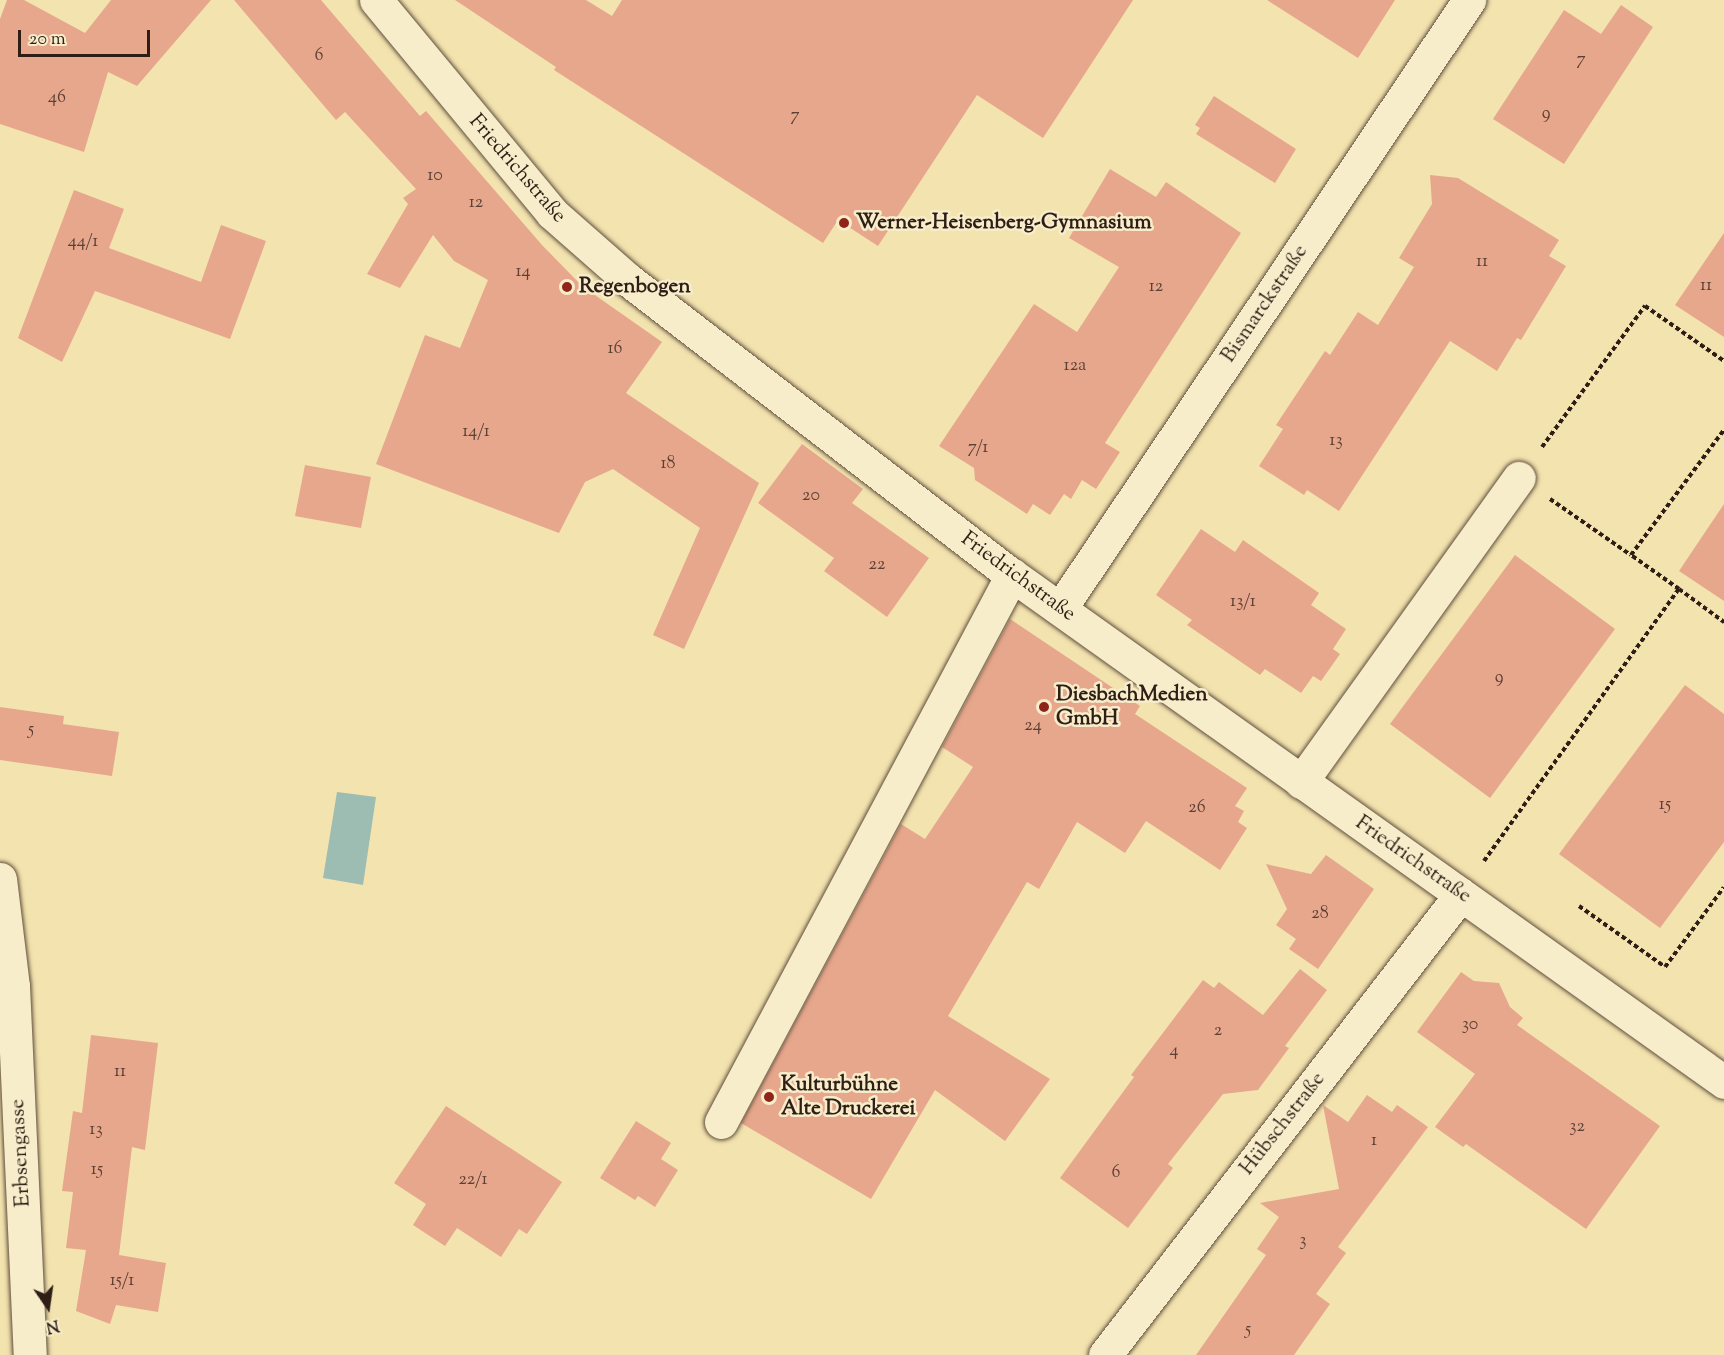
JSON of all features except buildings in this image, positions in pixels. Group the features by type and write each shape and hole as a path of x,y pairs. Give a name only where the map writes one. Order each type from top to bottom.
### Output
{"street":[{"name":"Friedrichstraße","path":"376,0 552,213 627,279 1012,575 1724,1082"},
{"name":"Bismarckstraße","path":"1060,609 1469,0"},
{"path":"1301,782 1519,478"},
{"path":"721,1122 1012,575"},
{"name":"Erbsengasse","path":"0,879 13,986 30,1355"},
{"name":"Hübschstraße","path":"1105,1355 1461,894"}],"path":[{"path":"1724,361 1645,306 1519,478 1724,622"},
{"path":"1631,555 1724,430"},
{"path":"1461,894 1679,589"},
{"path":"1579,906 1665,967 1724,887"}],"water":[{"path":"337,792 376,797 363,885 323,878"}],"place":[{"name":"Werner-Heisenberg-Gymnasium","path":"844,223"},
{"name":"Regenbogen","path":"567,287"},
{"name":"DiesbachMedien GmbH","path":"1044,707"},
{"name":"Kulturbühne Alte Druckerei","path":"769,1097"}]}
